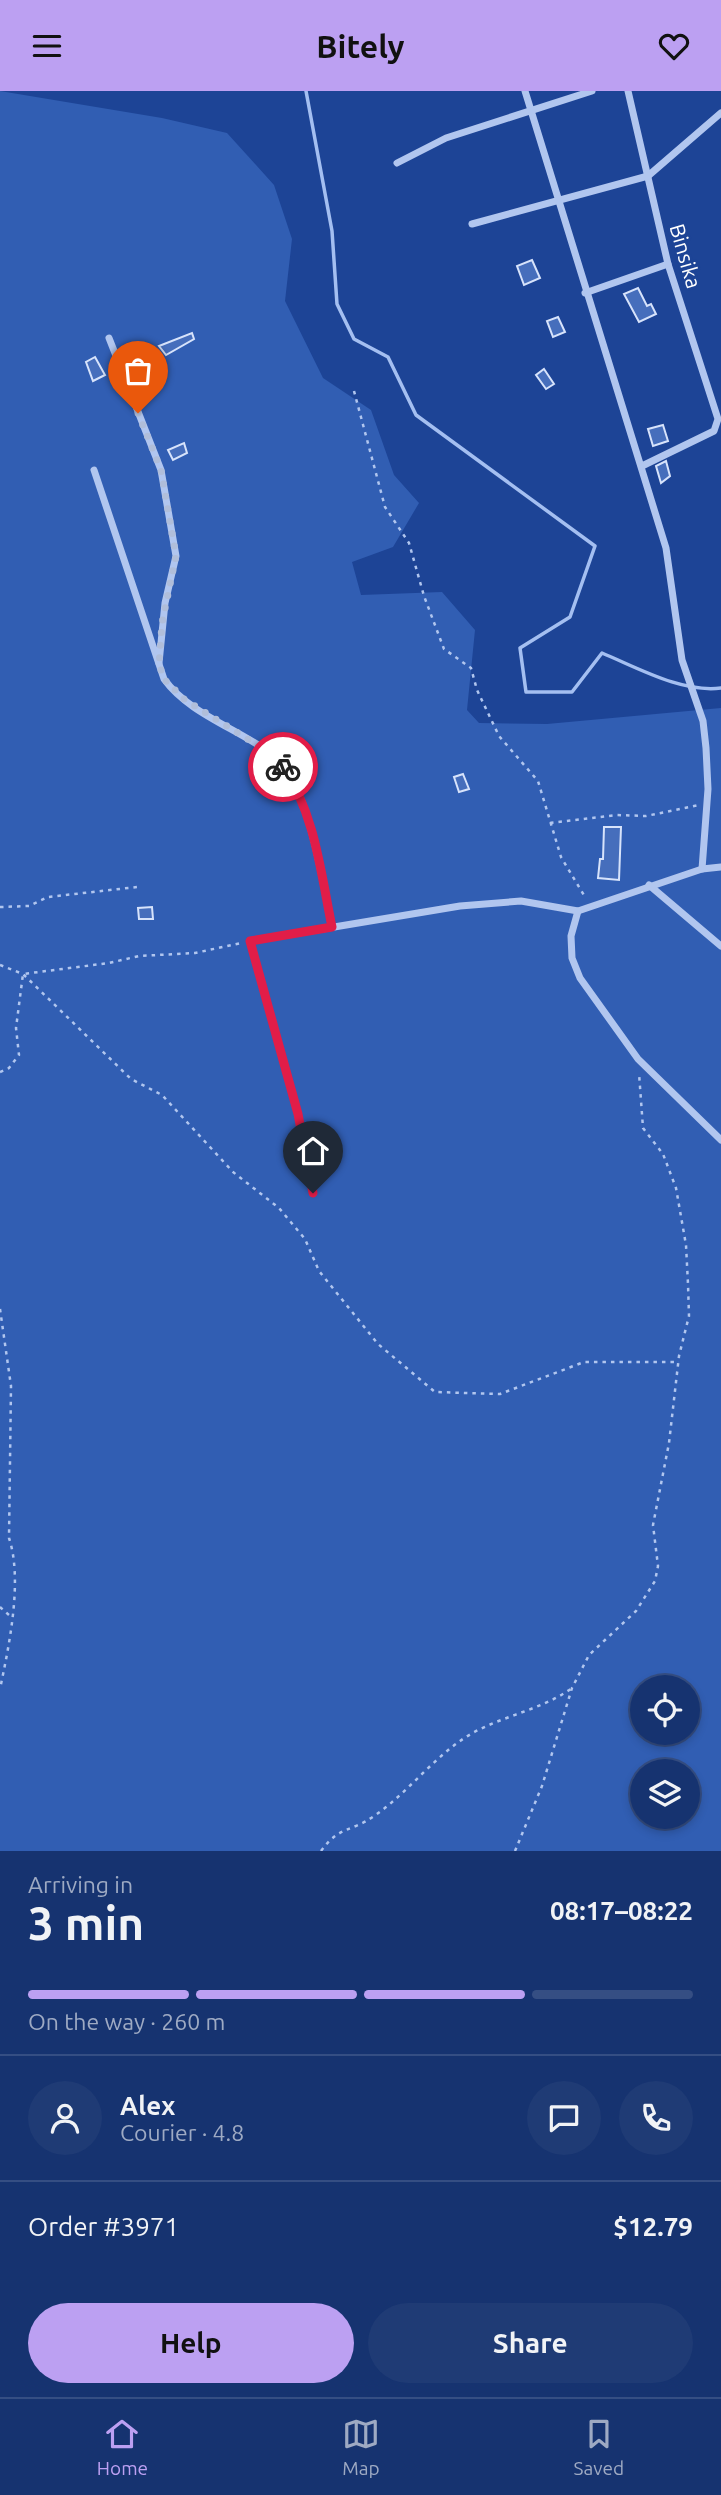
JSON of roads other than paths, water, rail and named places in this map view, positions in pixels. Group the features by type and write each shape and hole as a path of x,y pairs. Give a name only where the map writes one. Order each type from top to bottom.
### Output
{"street":[{"path":"525,91 585,293 642,465 666,548 682,660 703,721 707,805 702,869"},
{"path":"397,163 446,138 592,91"},
{"name":"Binsika","path":"628,91 668,264 718,424 714,431 642,465"},
{"path":"472,224 648,176 721,113"},
{"path":"585,293 668,264"},
{"path":"109,338 161,470 176,556 165,603 159,664"},
{"path":"94,470 159,664 171,689 276,757 288,774 313,835 332,927"},
{"path":"313,1193 298,1114 250,941 415,912 521,901 578,911 593,908 649,885 702,869 721,867"},
{"path":"649,885 721,946"},
{"path":"578,911 571,936 572,958 580,978 638,1059 721,1140"}],"waterway":[{"path":"306,91 332,231 337,304 354,339 388,357 416,415 595,546 570,617 520,648 526,692 572,692 602,653 676,683 706,689 721,688"}]}
